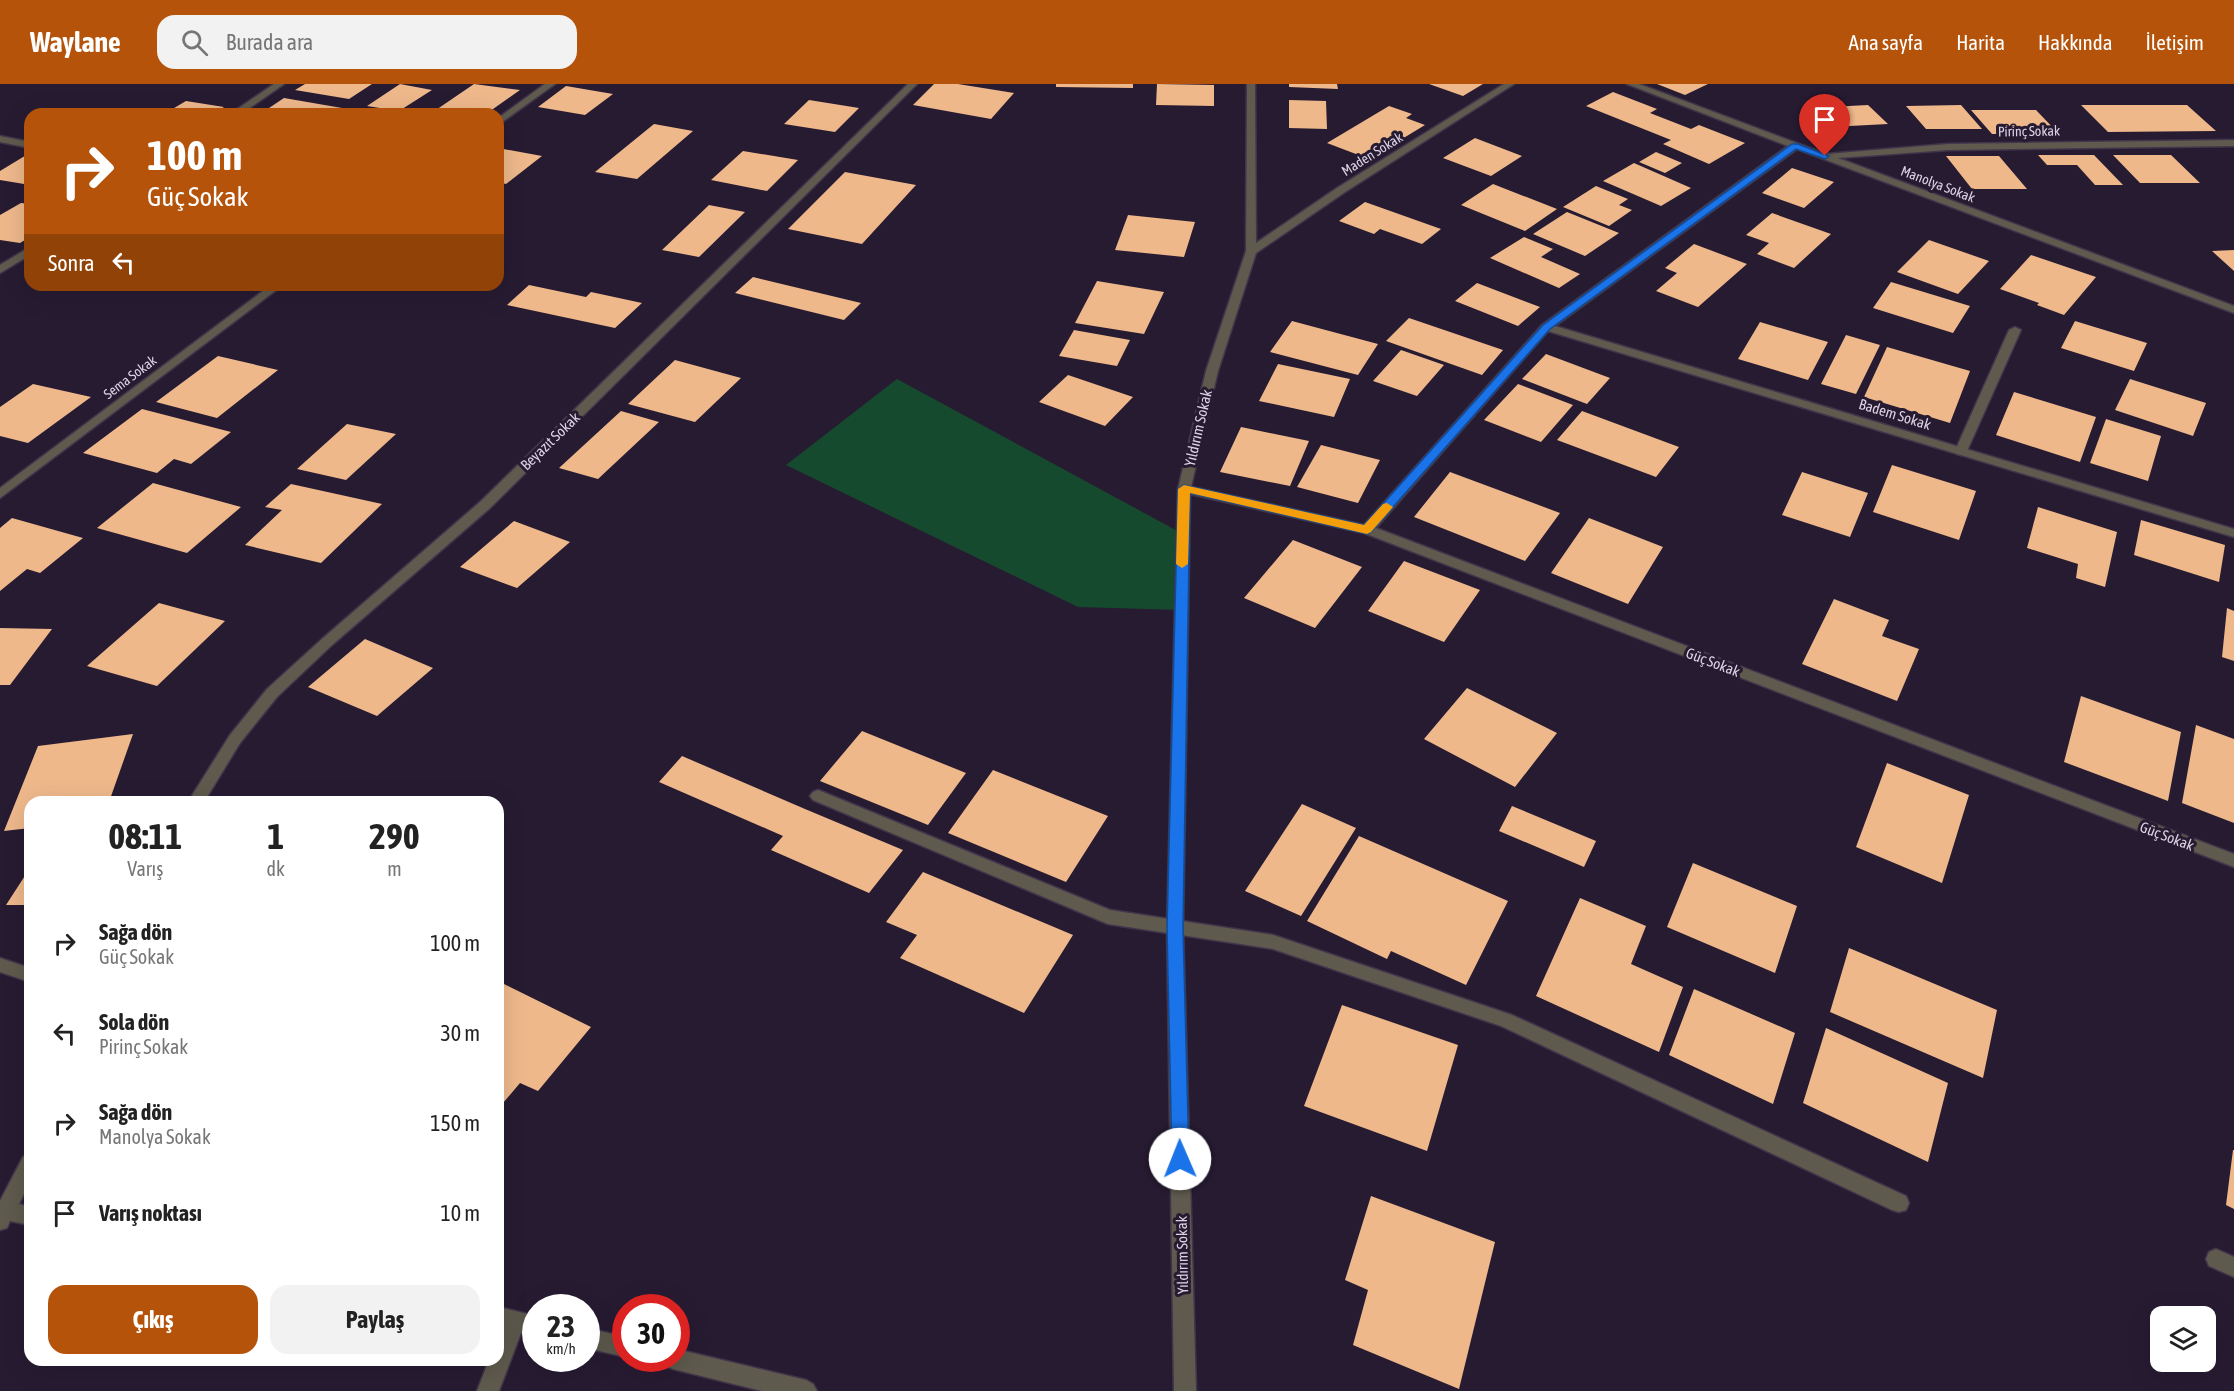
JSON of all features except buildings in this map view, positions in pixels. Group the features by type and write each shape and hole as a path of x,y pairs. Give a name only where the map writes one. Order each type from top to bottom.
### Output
{"street":[{"path":"244,108 280,84"},
{"path":"504,118 551,84"},
{"name":"Beyazıt Sokak","path":"200,796 235,739 272,693 327,642 485,505 913,84"},
{"name":"Yıldırım Sokak","path":"1185,1391 1175,928 1184,489 1212,371 1251,251 1253,159 1251,84"},
{"name":"Maden Sokak","path":"1251,251 1341,190 1510,84"},
{"name":"Manolya Sokak","path":"1631,84 2234,310"},
{"path":"0,139 24,144"},
{"name":"Pirinç Sokak","path":"1825,156 1948,147 2234,143"},
{"path":"1367,530 1546,327 1795,146"},
{"path":"0,270 24,254"},
{"name":"Sema Sokak","path":"0,494 270,291"},
{"name":"Badem Sokak","path":"1546,327 2234,533"},
{"path":"1961,451 2015,330"},
{"name":"Güç Sokak","path":"1184,489 1367,530 2234,861"},
{"path":"818,796 1108,917 1273,942 1506,1020 1899,1203"},
{"path":"0,965 24,973"},
{"path":"24,1175 3,1216 24,1216"},
{"path":"506,1319 522,1323"},
{"path":"690,1363 806,1391"},
{"path":"488,1391 494,1366"}],"green space":[{"path":"897,379 1183,534 1181,610 1078,607 786,465"}],"slow traffic":[{"path":"1182,564 1184,489 1367,530 1387,507"}],"route":[{"path":"1180,1159 1175,928 1184,489 1367,530 1546,327 1795,146 1825,156"}]}
